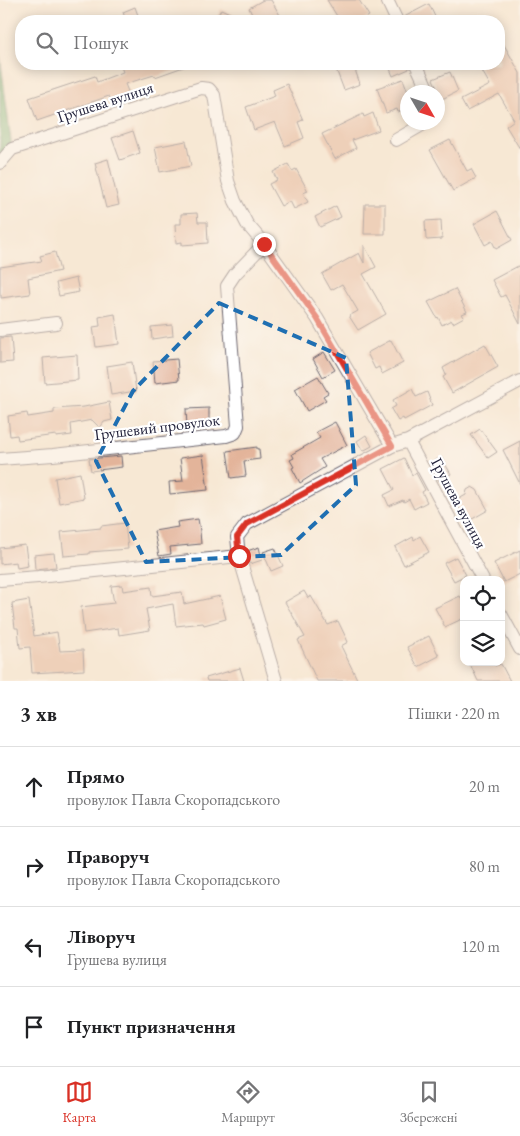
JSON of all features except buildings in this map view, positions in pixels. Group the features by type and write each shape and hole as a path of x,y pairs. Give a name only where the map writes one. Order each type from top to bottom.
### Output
{"street":[{"path":"387,0 394,15"},
{"path":"419,70 426,85"},
{"name":"Грушева вулиця","path":"0,163 12,149 201,88 209,89 214,95 228,181 235,201 247,224 264,244 317,318 392,446"},
{"path":"396,140 413,130"},
{"name":"Грушевий провулок","path":"0,459 226,436 234,433 238,426 227,286 235,274 264,244"},
{"path":"0,330 56,323"},
{"path":"276,681 239,556 237,537 247,524 392,446 408,441 520,380"},
{"name":"Грушева вулиця","path":"408,441 481,576"},
{"path":"0,580 239,556"},
{"path":"505,621 520,649"}],"highlighted area":[{"path":"219,303 346,358 356,485 281,555 146,562 96,461 133,391"}],"green space":[{"path":"0,55 12,149 0,163"}],"route":[{"path":"239,556 237,537 247,524 392,446 317,318 264,244"}]}
